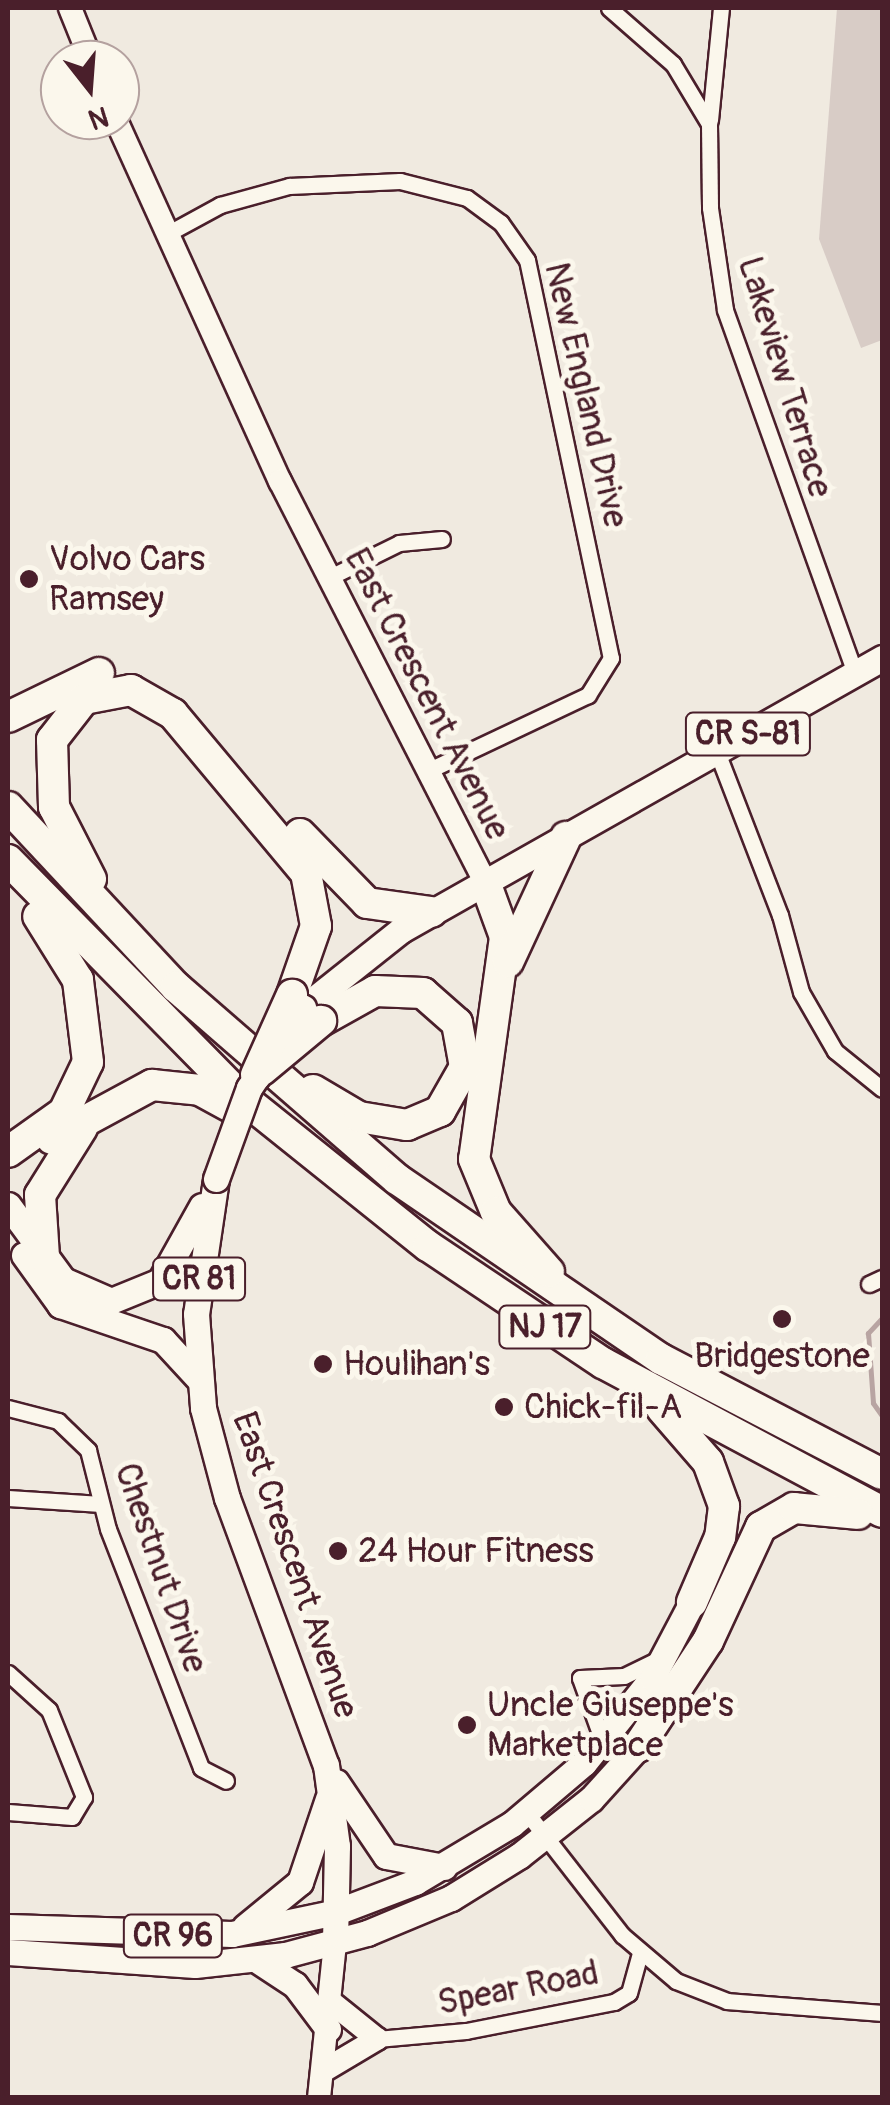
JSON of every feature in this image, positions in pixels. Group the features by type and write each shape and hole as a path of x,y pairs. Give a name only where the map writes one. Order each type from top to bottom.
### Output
{"highway":[{"path":"8,716 98,673 152,676 182,698 358,898 431,912"},
{"path":"136,949 73,852 50,791 58,726 74,706 107,690 164,705 306,873 316,926 305,1008 256,1076"},
{"name":"NJ 17","path":"8,807 136,949 396,1179 606,1325 882,1474"},
{"path":"498,983 566,837"},
{"name":"NJ 17","path":"8,860 177,1037 305,1148 493,1292 639,1384 882,1512"},
{"path":"8,873 71,965 90,1048 72,1102 8,1152"},
{"path":"485,882 505,928 475,1116 478,1173 517,1240 606,1325"},
{"path":"214,1022 335,1105 383,1124 430,1118 462,1077 457,1023 423,992 374,990 305,1008"},
{"path":"8,1168 144,1086 182,1085 305,1148"},
{"path":"44,1256 38,1214 46,1176 99,1111"},
{"path":"639,1384 708,1462 722,1495 720,1537 692,1602"},
{"path":"638,1747 708,1641 760,1527 804,1506 882,1520"}],"main road":[{"name":"CR S-81","path":"485,882 882,658"},
{"name":"East Crescent Avenue","path":"305,1008 360,958 485,882"},
{"name":"East Crescent Avenue","path":"256,1076 216,1179 199,1271 199,1379 226,1498 329,1777 335,1943"},
{"path":"8,1205 44,1256 89,1297 140,1295 165,1274 216,1179"},
{"path":"8,1233 60,1306 162,1340 199,1379"},
{"path":"336,1912 444,1867 527,1813 602,1744 665,1656 692,1602"},
{"path":"335,1943 450,1898 546,1838 638,1747"},
{"path":"329,1777 386,1856 444,1867"},
{"path":"232,1934 294,1890 329,1777"},
{"name":"CR 96","path":"8,1927 232,1934 336,1912"},
{"name":"CR 96","path":"8,1952 164,1966 257,1960 335,1943"},
{"path":"257,1960 286,1976 328,2028"}],"street":[{"path":"70,8 83,40"},
{"name":"Lakeview Terrace","path":"609,8 689,83 710,124 710,208 726,310 855,673"},
{"path":"710,124 721,8"},
{"name":"East Crescent Avenue","path":"125,140 165,235 328,578 485,882"},
{"name":"New England Drive","path":"165,235 220,205 272,190 400,181 466,198 500,224 527,260 611,658 588,695 425,772"},
{"path":"328,578 399,543 442,539"},
{"path":"717,752 774,896 801,992 835,1051 882,1090"},
{"name":"Chestnut Drive","path":"8,1408 74,1431 88,1450 100,1504 200,1768 226,1780"},
{"path":"8,1498 100,1504"},
{"path":"602,1744 597,1709 580,1678 624,1676 665,1656"},
{"path":"8,1673 49,1710 84,1798 72,1817 8,1812"},
{"name":"Spear Road","path":"527,1813 640,1954 715,1998 882,2013"},
{"name":"East Crescent Avenue","path":"319,2098 335,1943"},
{"name":"Spear Road","path":"377,2039 466,2031 614,2002 629,1993 640,1954"},
{"path":"322,2070 377,2039 330,2002"}],"shaded area":[{"path":"837,8 882,8 882,340 861,348 819,239"}],"waterway":[{"path":"882,1318 868,1333 873,1403 882,1416"}],"place":[{"name":"Volvo Cars Ramsey","path":"29,579"},
{"name":"Bridgestone","path":"782,1319"},
{"name":"Houlihan's","path":"323,1364"},
{"name":"Chick-fil-A","path":"504,1407"},
{"name":"24 Hour Fitness","path":"338,1551"},
{"name":"Uncle Giuseppe's Marketplace","path":"467,1725"}]}
